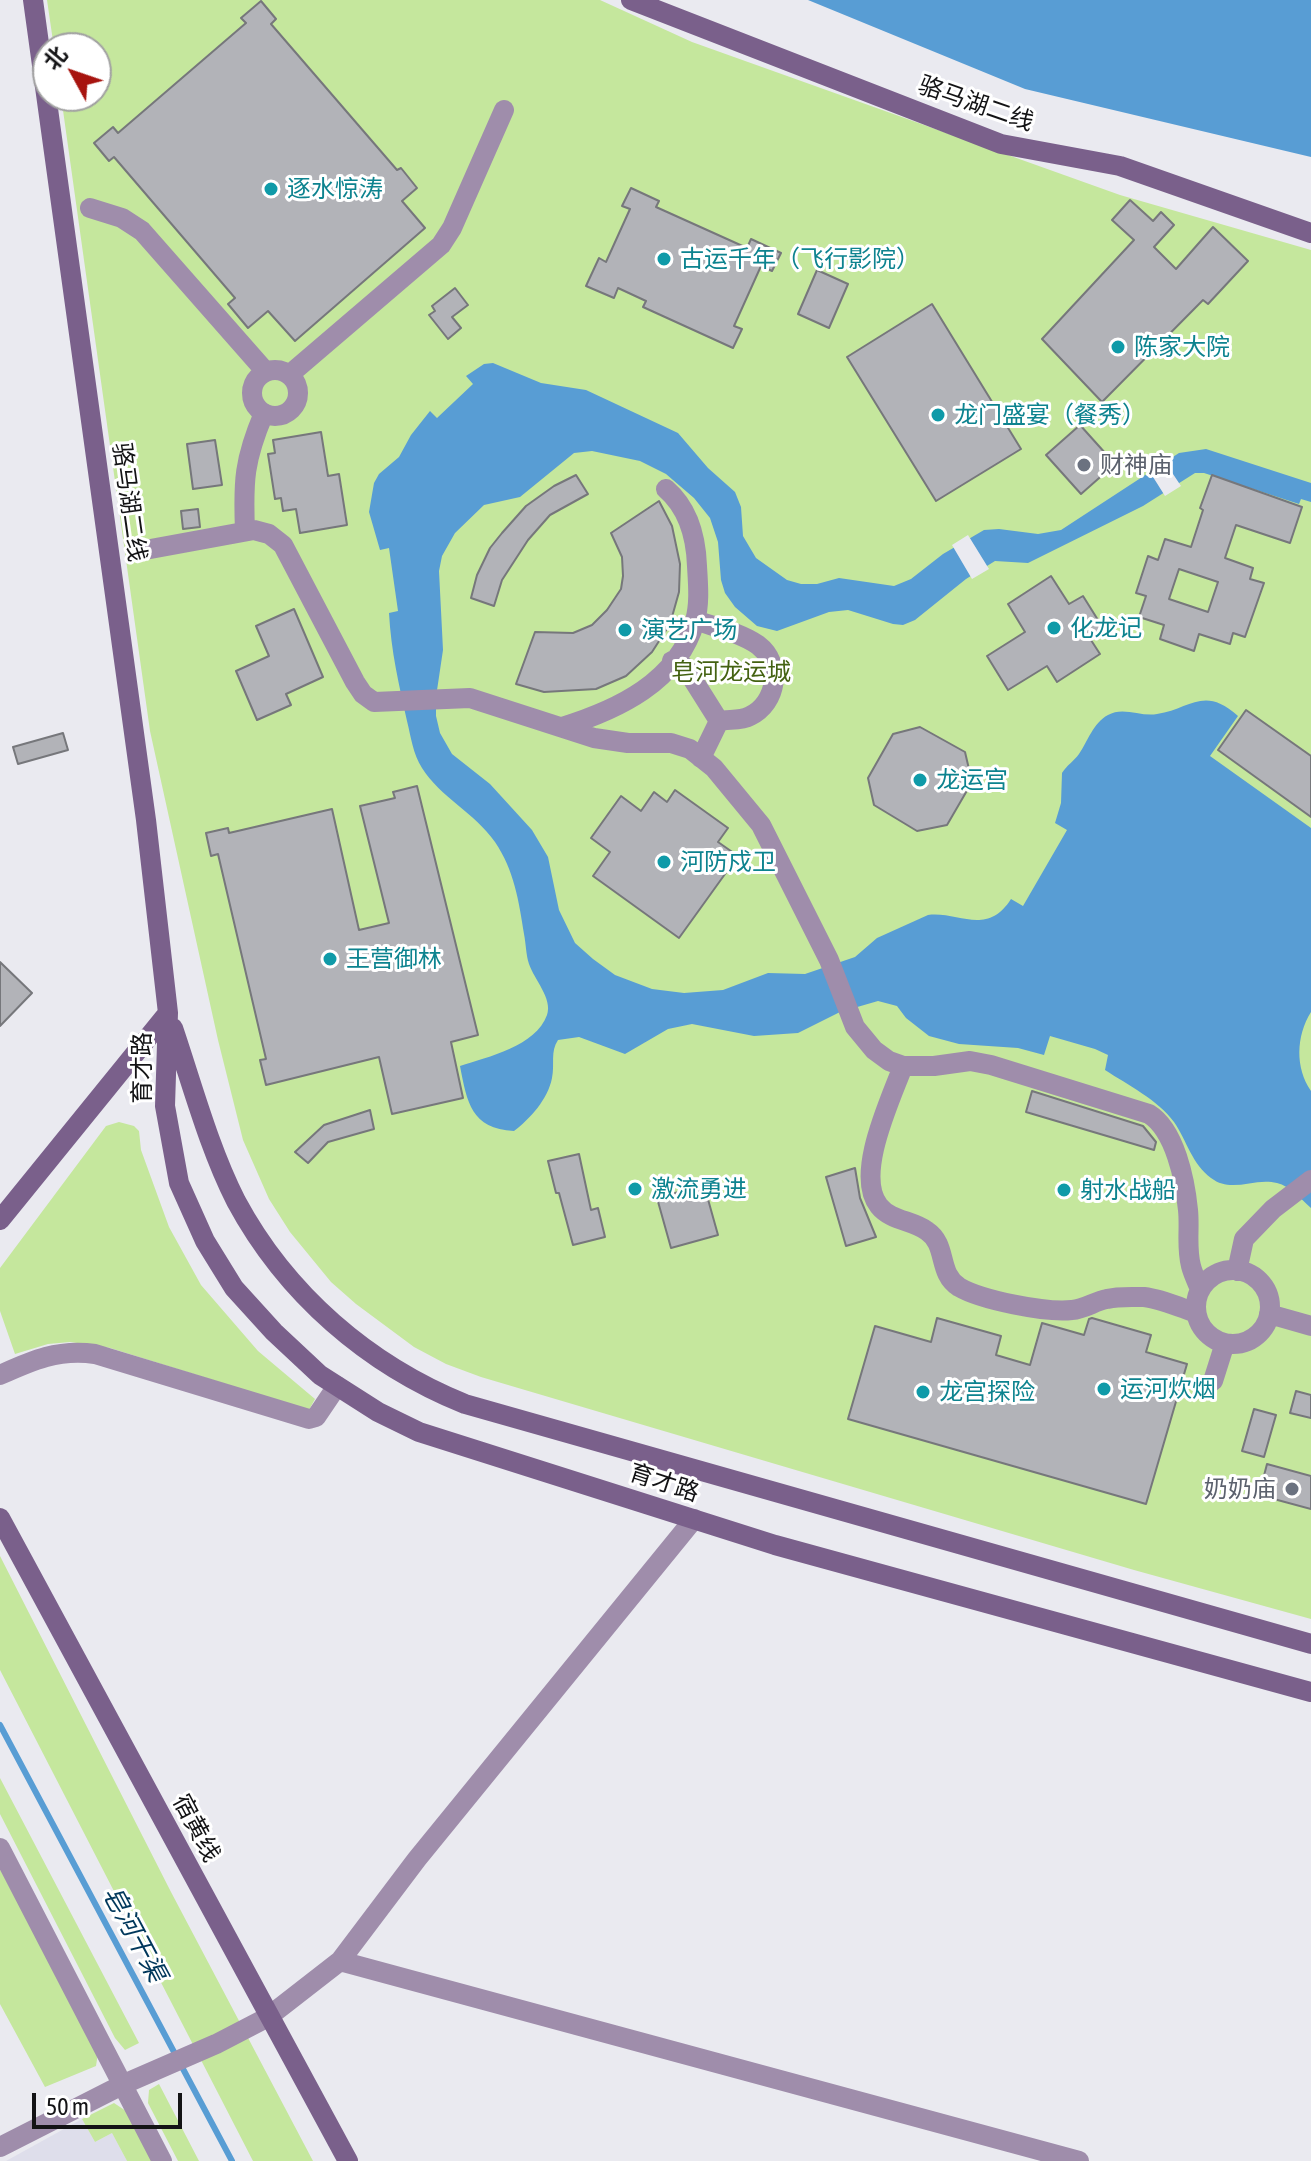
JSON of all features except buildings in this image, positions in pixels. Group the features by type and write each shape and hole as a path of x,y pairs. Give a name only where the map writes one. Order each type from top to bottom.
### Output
{"street":[{"name":"骆马湖二线","path":"33,0 146,820 168,1013"},
{"name":"骆马湖二线","path":"631,0 1001,144 1120,166 1311,233"},
{"path":"289,375 441,245 452,228 504,110"},
{"path":"90,208 122,218 142,231 266,372"},
{"path":"282,371 289,375 298,387 296,403 285,414 264,413 254,403 255,382 266,372 282,371"},
{"path":"245,531 243,483 250,447 264,413"},
{"path":"562,727 600,715 630,700 654,683 688,638 695,620 698,595 697,556 691,526 678,500 666,489"},
{"path":"145,550 245,531 269,534 283,545 355,682 363,694 374,702 470,698 594,738 628,743 671,743 690,749 714,768 761,825 829,960 855,1027 874,1050 903,1066 980,1063 1158,1119 1171,1141 1184,1187 1188,1212 1187,1243 1191,1267 1200,1289"},
{"path":"695,620 757,644 770,656 775,671 771,696 760,710 747,718 719,721"},
{"path":"672,661 685,667 719,721"},
{"path":"701,758 719,721"},
{"path":"0,1220 168,1013"},
{"name":"育才路","path":"168,1013 165,1106 179,1183 205,1241 234,1288 274,1332 320,1375 378,1412 419,1432 775,1545 1311,1692"},
{"name":"育才路","path":"168,1013 206,1126 235,1198 267,1253 309,1301 337,1327 383,1363 431,1391 465,1404 1311,1644"},
{"path":"903,1066 870,1162 871,1184 877,1204 890,1215 928,1231 939,1243 946,1276 960,1288 1033,1309 1070,1311 1106,1299 1143,1297 1196,1313"},
{"path":"1237,1271 1244,1239 1273,1209 1311,1180"},
{"path":"1237,1271 1254,1276 1263,1285 1269,1296 1269,1314 1261,1331 1251,1339 1241,1343 1225,1343 1207,1334 1200,1324 1196,1313 1200,1289 1208,1279 1219,1273 1237,1271"},
{"path":"1269,1314 1311,1326"},
{"path":"1213,1381 1225,1343"},
{"path":"0,1375 52,1354 72,1351 95,1354 309,1419 316,1417 337,1386"},
{"name":"宿黄线","path":"0,1518 348,2161"},
{"path":"0,2147 124,2084 216,2044 268,2017 340,1961 417,1859 694,1519"},
{"path":"0,1848 162,2161"},
{"path":"340,1961 1079,2161"}],"shaded area":[{"path":"82,2119 95,2142 112,2133 127,2161 6,2161"}],"green space":[{"name":"皂河龙运城","path":"47,0 600,0 692,42 1120,195 1311,250 1311,1619 1134,1570 481,1377 446,1364 414,1347 356,1304 331,1282 290,1232 269,1199 243,1140 150,731 63,112 112,112 112,32 52,32"},
{"path":"119,1122 134,1126 139,1131 141,1150 169,1227 201,1285 258,1351 315,1399 309,1410 110,1348 70,1342 48,1344 15,1354 0,1311 0,1268 106,1126"},
{"path":"0,1556 171,1892 313,2161 253,2161 0,1670"},
{"path":"0,1778 139,2043 125,2050 115,2038 0,1814"},
{"path":"0,1869 98,2053 96,2066 45,2087 0,2004"},
{"path":"159,2084 199,2161 178,2161 148,2103 149,2090"},
{"path":"114,2103 129,2113 153,2161 127,2161 112,2133 95,2142 82,2119"}],"water":[{"path":"808,0 1311,0 1311,157 1025,89"},
{"path":"493,363 541,383 586,390 678,433 708,468 735,492 741,507 743,536 756,558 787,580 801,584 817,584 839,578 894,586 911,579 943,554 984,530 1038,534 1061,530 1179,453 1206,449 1311,483 1311,502 1301,499 1299,504 1204,473 1195,473 1143,506 1028,563 995,561 966,579 915,620 903,625 848,610 829,612 777,631 757,626 735,607 725,593 718,542 710,518 694,498 666,474 640,461 592,451 574,453 520,497 484,505 455,533 442,556 439,571 443,650 436,716 440,733 452,754 490,784 532,830 548,857 559,910 575,943 615,975 652,989 684,993 723,990 768,973 805,974 855,957 877,938 928,915 982,920 1002,910 1011,899 1023,906 1067,830 1055,823 1061,803 1062,773 1079,754 1098,723 1114,712 1157,714 1206,700 1226,707 1238,716 1210,756 1311,828 1311,1012 1302,1031 1299,1052 1302,1072 1311,1091 1311,1208 1291,1190 1277,1183 1227,1185 1211,1178 1199,1166 1167,1114 1142,1093 1105,1070 1108,1055 1050,1036 1044,1055 1018,1048 959,1044 929,1036 906,1018 897,1006 878,1001 840,1012 798,1033 754,1036 692,1024 668,1029 625,1054 579,1037 558,1040 550,1086 538,1108 526,1121 514,1131 488,1125 480,1119 469,1102 460,1066 510,1049 533,1035 547,1015 547,1002 529,964 518,898 501,853 478,822 429,778 416,757 392,641 389,613 398,611 389,548 380,550 369,512 374,483 379,474 399,457 430,411 437,418 473,384 466,376 484,364"}],"pier":[{"path":"1163,459 1181,486 1165,496 1148,469"},
{"path":"968,535 989,569 972,579 952,545"}],"waterway":[{"name":"皂河干渠","path":"0,1725 232,2161"}],"place":[{"name":"逐水惊涛","path":"271,189"},
{"name":"古运千年（飞行影院）","path":"664,259"},
{"name":"陈家大院","path":"1118,347"},
{"name":"龙门盛宴（餐秀）","path":"938,415"},
{"name":"财神庙","path":"1084,465"},
{"name":"化龙记","path":"1054,628"},
{"name":"演艺广场","path":"625,630"},
{"name":"龙运宫","path":"920,780"},
{"name":"河防戍卫","path":"664,862"},
{"name":"王营御林","path":"330,959"},
{"name":"激流勇进","path":"635,1189"},
{"name":"射水战船","path":"1064,1190"},
{"name":"运河炊烟","path":"1104,1389"},
{"name":"龙宫探险","path":"923,1392"},
{"name":"奶奶庙","path":"1292,1489"}]}
